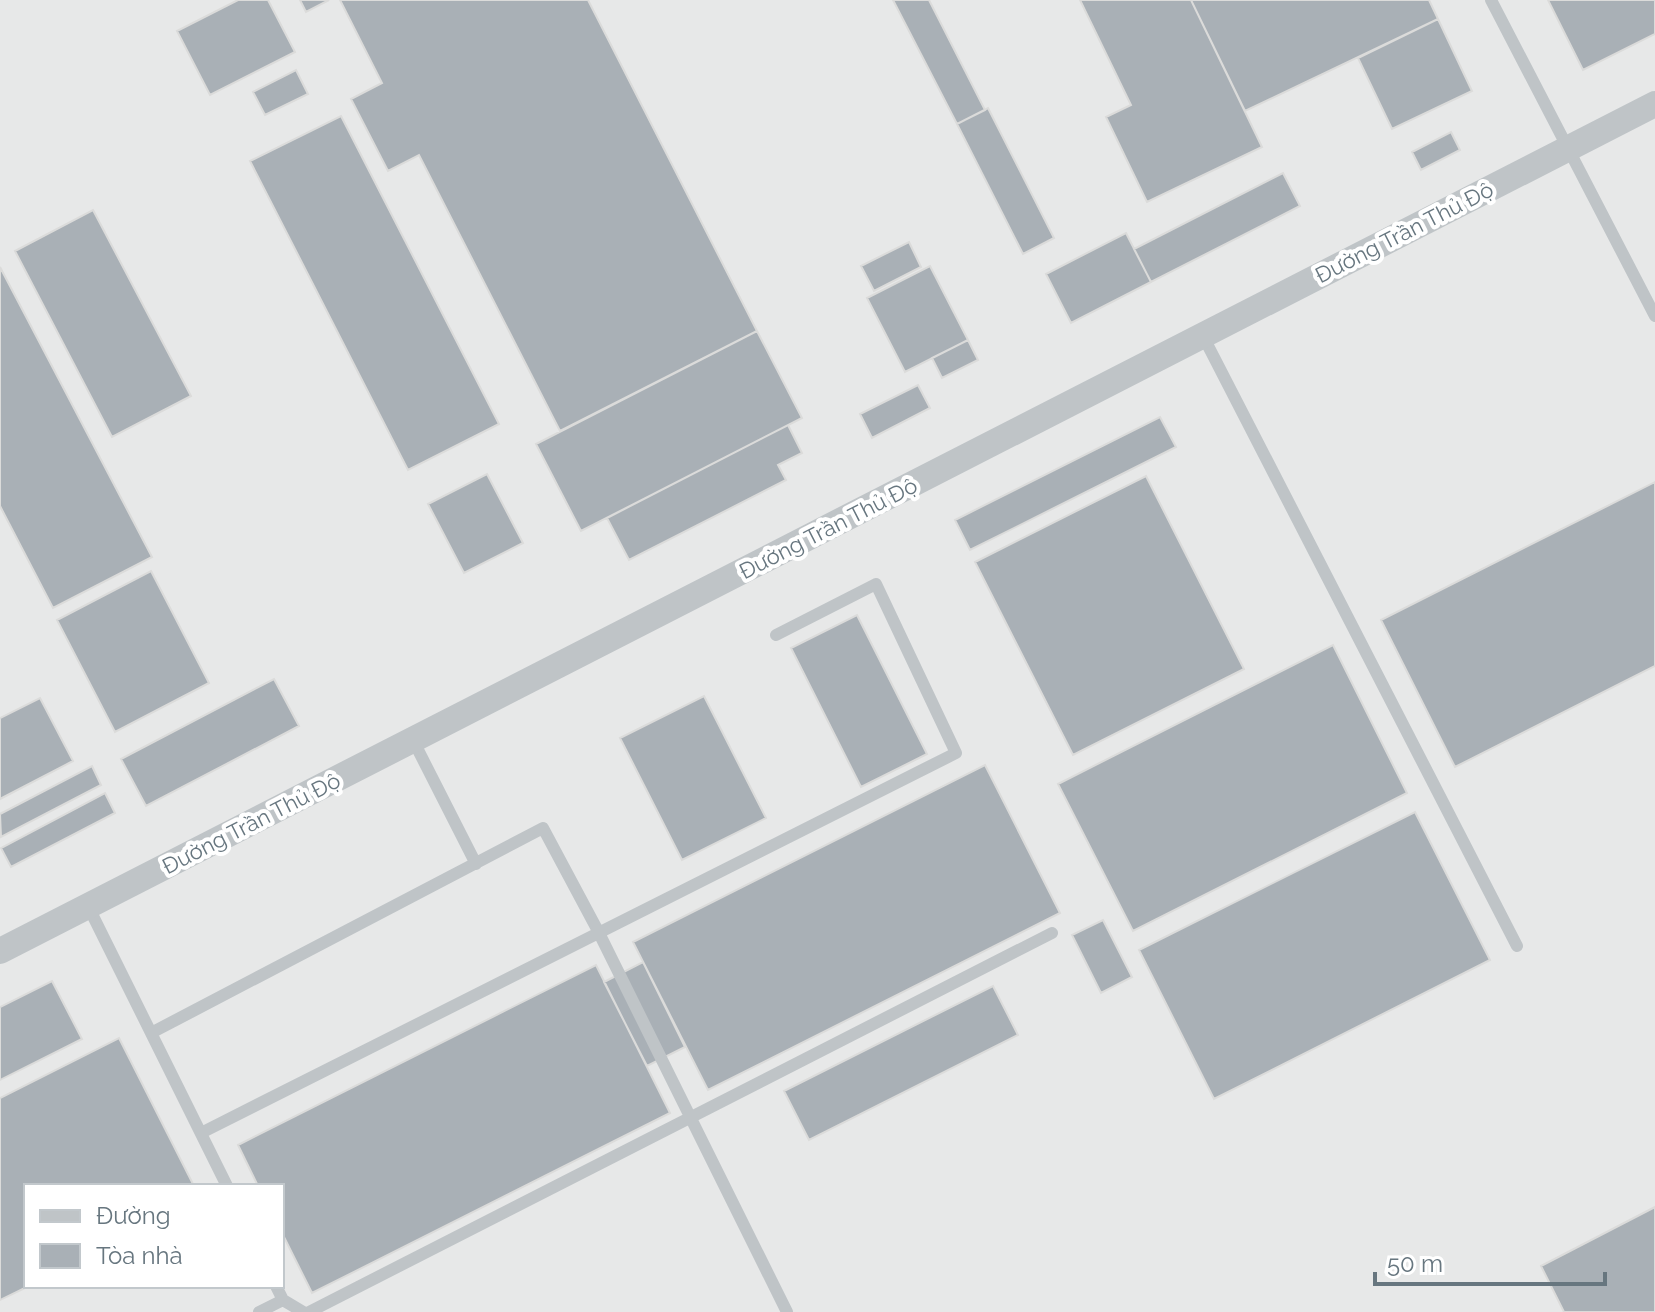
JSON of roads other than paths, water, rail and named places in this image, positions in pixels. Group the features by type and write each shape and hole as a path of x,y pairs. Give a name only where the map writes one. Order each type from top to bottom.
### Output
{"street":[{"name":"Đường Trần Thủ Độ","path":"0,951 1655,104"}],"lane":[{"path":"1491,0 1655,316"},
{"path":"1203,336 1517,946"},
{"path":"201,1133 956,753 876,584 776,635"},
{"path":"413,740 476,864"},
{"path":"151,1033 543,828 598,931 787,1312"},
{"path":"88,906 226,1184"},
{"path":"277,1288 283,1300 306,1312 1052,933"},
{"path":"259,1312 283,1300"}]}
